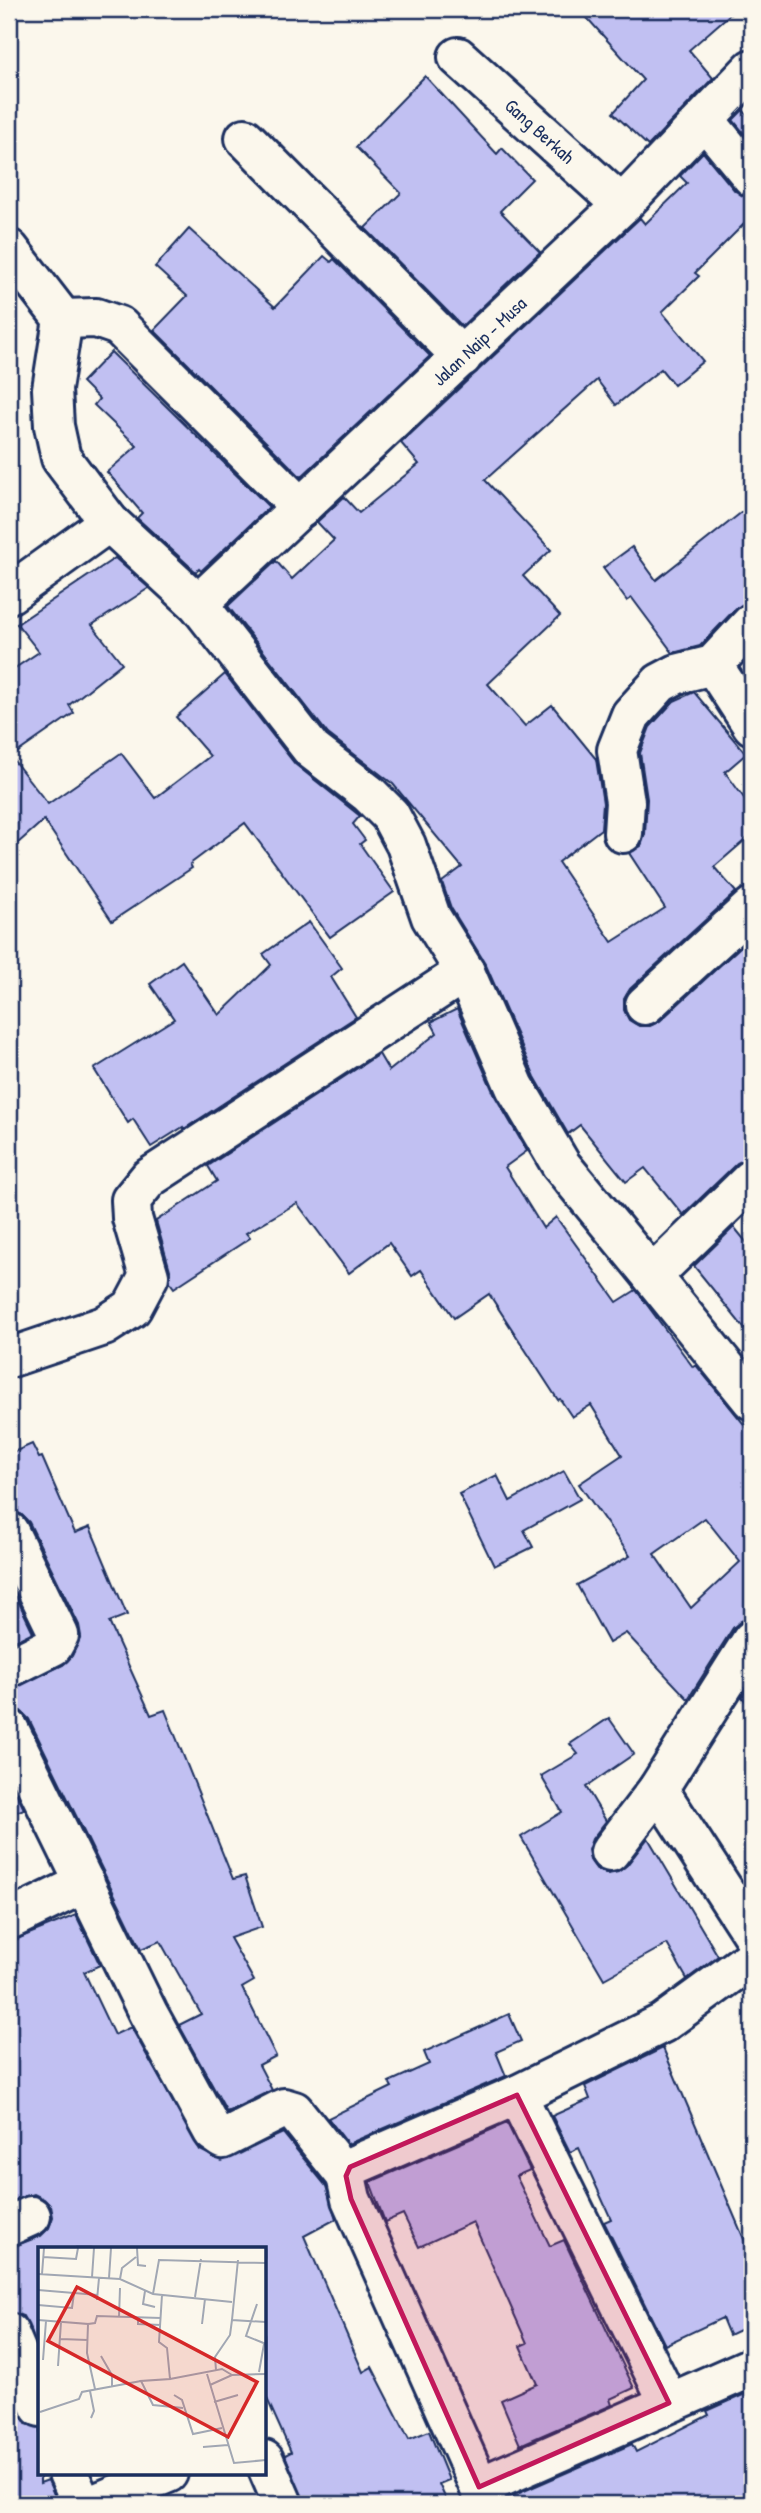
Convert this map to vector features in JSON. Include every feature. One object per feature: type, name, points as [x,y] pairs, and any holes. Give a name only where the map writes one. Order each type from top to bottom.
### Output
[{"type":"street","name":"Gang Berkah","points":[[458,57],[622,205]]},
{"type":"street","name":"Jalan Naip - Musa","points":[[198,604],[622,205],[752,69]]},
{"type":"street","points":[[705,120],[752,177]]},
{"type":"street","points":[[245,138],[462,357]]},
{"type":"street","points":[[9,249],[63,319],[52,389],[54,426],[61,458],[109,522],[198,604],[312,750],[369,794],[390,815],[406,845],[431,917],[465,972],[515,1087],[561,1165],[752,1400]]},
{"type":"street","points":[[63,319],[96,318],[119,326],[301,508]]},
{"type":"street","points":[[9,594],[109,522]]},
{"type":"street","points":[[623,833],[625,802],[617,750],[631,715],[660,683],[677,674],[713,665],[752,623]]},
{"type":"street","points":[[713,665],[752,725]]},
{"type":"street","points":[[645,1005],[752,906]]},
{"type":"street","points":[[9,1358],[104,1326],[132,1308],[149,1276],[132,1219],[131,1200],[149,1178],[465,972]]},
{"type":"street","points":[[652,1276],[752,1179]]},
{"type":"street","points":[[9,1532],[60,1635],[53,1646],[9,1668]]},
{"type":"street","points":[[610,1852],[659,1789],[752,1640]]},
{"type":"street","points":[[9,1729],[148,2013],[213,2132],[223,2139],[284,2108],[294,2112],[346,2176],[351,2199],[483,2496],[669,2403],[752,2367]]},
{"type":"street","points":[[659,1789],[752,1934]]},
{"type":"street","points":[[9,1920],[85,1883]]},
{"type":"street","points":[[346,2176],[350,2167],[517,2095],[663,2023],[752,1958]]},
{"type":"street","points":[[517,2095],[669,2403]]},
{"type":"street","points":[[9,2333],[38,2402]]},
{"type":"street","points":[[266,2465],[283,2504]]},
{"type":"street","points":[[68,2474],[82,2504]]},
{"type":"street","points":[[94,2504],[166,2474]]},
{"type":"highlighted area","points":[[517,2095],[669,2403],[479,2487],[351,2199],[346,2176],[350,2167]]},
{"type":"building","points":[[579,9],[736,9],[689,50],[713,78],[648,146],[613,113],[643,80]]},
{"type":"building","points":[[425,76],[497,154],[502,148],[532,179],[500,211],[540,252],[462,326],[365,228],[401,193],[356,147]]},
{"type":"building","points":[[743,110],[752,121],[752,143],[733,120]]},
{"type":"building","points":[[703,152],[735,191],[752,198],[752,216],[695,273],[699,276],[662,312],[703,361],[674,385],[661,369],[616,405],[597,380],[485,480],[551,550],[523,576],[560,616],[488,684],[525,726],[552,705],[596,759],[603,803],[601,829],[558,862],[612,942],[665,908],[629,853],[641,846],[645,834],[647,799],[640,753],[650,727],[674,701],[694,692],[746,754],[725,772],[752,809],[752,834],[714,867],[736,892],[630,989],[624,999],[624,1010],[629,1020],[639,1026],[650,1026],[660,1021],[752,936],[752,1156],[737,1163],[683,1215],[645,1168],[626,1182],[580,1125],[568,1134],[535,1077],[485,963],[451,908],[442,882],[462,867],[393,784],[328,734],[228,606],[276,561],[292,579],[334,540],[317,522],[344,497],[359,513],[419,464],[401,443],[640,218],[645,224],[687,183],[680,176]]},
{"type":"building","points":[[189,229],[275,307],[324,256],[331,262],[334,259],[430,356],[301,477],[154,330],[187,296],[155,267]]},
{"type":"building","points":[[111,352],[269,507],[201,571],[199,569],[196,572],[137,518],[142,513],[107,472],[137,446],[94,405],[99,399],[82,382]]},
{"type":"building","points":[[752,504],[752,602],[736,608],[700,646],[673,653],[632,598],[627,601],[603,568],[632,547],[656,580]]},
{"type":"building","points":[[115,558],[149,588],[92,625],[122,663],[69,705],[74,713],[11,757],[48,804],[121,753],[155,798],[210,756],[176,717],[225,674],[295,764],[360,816],[353,824],[365,840],[360,844],[394,892],[330,937],[245,823],[190,864],[192,868],[112,921],[44,820],[9,851],[9,672],[39,652],[17,624]]},
{"type":"building","points":[[309,922],[342,968],[331,977],[356,1017],[184,1129],[183,1127],[151,1147],[133,1119],[128,1123],[94,1069],[174,1019],[150,984],[182,961],[219,1015],[271,965],[263,954]]},
{"type":"building","points":[[457,1009],[495,1096],[527,1151],[505,1167],[543,1228],[556,1217],[617,1302],[636,1290],[693,1367],[696,1365],[752,1434],[752,1618],[741,1621],[733,1628],[688,1699],[626,1633],[609,1643],[577,1585],[630,1556],[579,1484],[622,1455],[591,1405],[572,1417],[489,1294],[454,1318],[421,1270],[412,1276],[389,1243],[349,1273],[297,1203],[246,1233],[250,1238],[174,1288],[169,1281],[170,1270],[156,1221],[217,1181],[208,1166],[379,1054],[389,1071],[437,1033],[431,1022]],"holes":[[[705,1518],[740,1562],[691,1608],[654,1554]]]},
{"type":"building","points":[[734,1227],[752,1249],[752,1338],[694,1266]]},
{"type":"building","points":[[32,1444],[39,1458],[42,1457],[75,1533],[90,1527],[127,1615],[109,1622],[151,1715],[165,1710],[233,1879],[245,1876],[262,1927],[230,1938],[254,1981],[242,1988],[276,2056],[259,2065],[272,2090],[227,2112],[179,2025],[201,2014],[160,1941],[141,1949],[29,1719],[21,1711],[9,1707],[9,1690],[63,1665],[72,1656],[81,1636],[79,1625],[29,1522],[21,1514],[9,1510],[9,1454]]},
{"type":"building","points":[[564,1471],[580,1499],[524,1530],[533,1547],[494,1566],[459,1494],[497,1475],[510,1501]]},
{"type":"building","points":[[9,1582],[33,1632],[9,1644]]},
{"type":"building","points":[[752,1681],[752,1709],[742,1697]]},
{"type":"building","points":[[609,1718],[634,1754],[586,1787],[606,1821],[592,1839],[588,1850],[590,1860],[597,1870],[608,1874],[618,1872],[627,1865],[648,1838],[718,1956],[687,1979],[667,1944],[604,1979],[521,1837],[562,1812],[541,1776],[578,1754],[570,1744]]},
{"type":"building","points":[[9,1778],[24,1809],[9,1815]]},
{"type":"building","points":[[76,1915],[100,1965],[84,1972],[114,2035],[131,2027],[200,2150],[222,2161],[283,2133],[326,2186],[336,2219],[304,2236],[363,2372],[372,2367],[409,2439],[429,2431],[449,2480],[439,2484],[448,2504],[304,2504],[285,2455],[291,2452],[266,2396],[266,2247],[38,2247],[38,2347],[23,2316],[9,2312],[9,2248],[41,2236],[49,2228],[53,2217],[51,2206],[34,2194],[9,2202],[9,1942]]},
{"type":"building","points":[[509,2014],[521,2041],[496,2052],[506,2076],[348,2144],[328,2118],[392,2087],[389,2082],[429,2064],[424,2052]]},
{"type":"building","points":[[663,2048],[752,2258],[752,2324],[729,2335],[722,2318],[665,2345],[604,2222],[611,2219],[579,2148],[570,2152],[552,2116],[590,2099],[585,2086]]},
{"type":"building","points":[[507,2123],[530,2170],[516,2176],[550,2246],[564,2240],[634,2388],[610,2399],[612,2405],[520,2445],[501,2400],[537,2384],[520,2346],[527,2343],[473,2222],[419,2247],[403,2214],[385,2222],[370,2182]]},
{"type":"building","points":[[9,2389],[26,2424],[38,2427],[40,2483],[48,2480],[58,2504],[9,2504]]},
{"type":"building","points":[[752,2391],[752,2504],[509,2504],[508,2498],[632,2444],[636,2452],[709,2415],[707,2411]]}]
